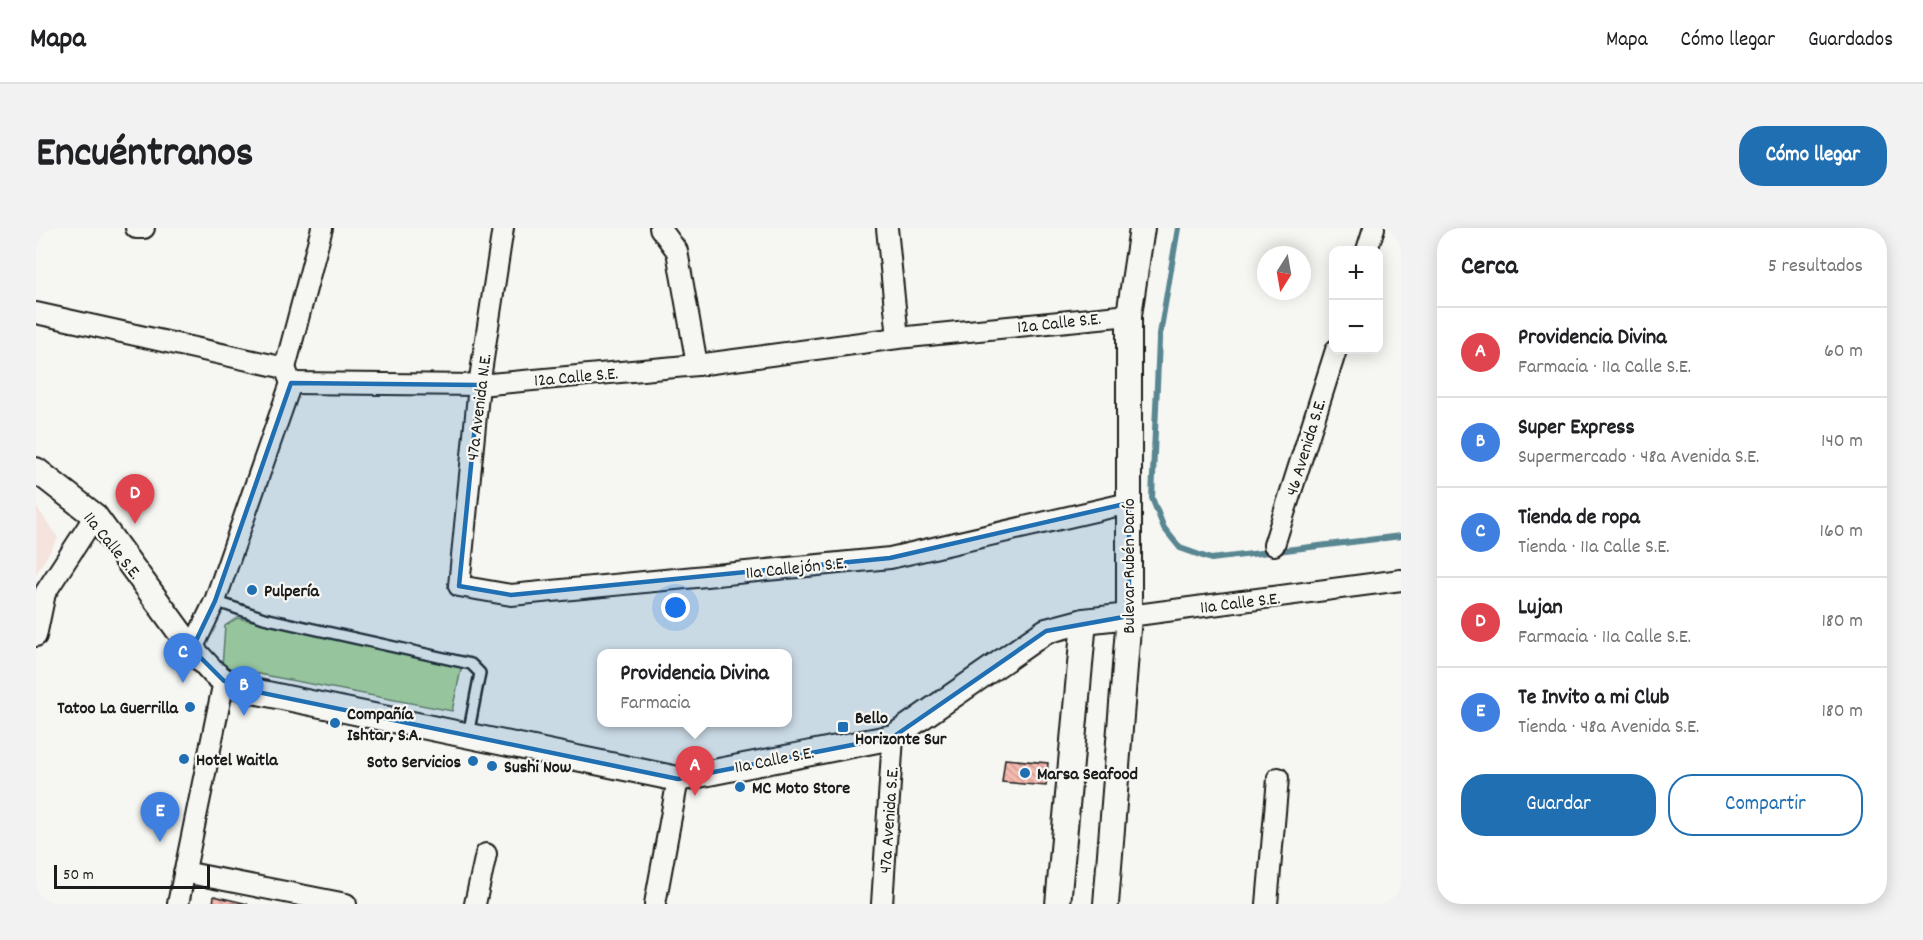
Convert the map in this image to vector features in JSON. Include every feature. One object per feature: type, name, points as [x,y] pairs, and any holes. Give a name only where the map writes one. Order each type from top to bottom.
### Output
[{"type":"street","points":[[136,228],[144,228]]},
{"type":"street","points":[[192,649],[215,602],[288,375],[322,228]]},
{"type":"street","name":"47a Avenida N.E.","points":[[459,586],[479,385],[503,228]]},
{"type":"street","points":[[660,228],[676,251],[697,365]]},
{"type":"street","points":[[887,228],[898,338]]},
{"type":"street","name":"Bulevar Rubén Darío","points":[[1106,904],[1129,616],[1130,315],[1143,228]]},
{"type":"street","points":[[1368,246],[1374,228]]},
{"type":"street","name":"12a Calle S.E.","points":[[36,313],[288,375],[479,385],[697,365],[898,338],[1130,315]]},
{"type":"street","name":"46 Avenida S.E.","points":[[1274,545],[1335,354]]},
{"type":"street","name":"11a Calle S.E.","points":[[36,470],[95,516],[192,649],[224,681],[248,690],[678,778],[893,737],[1046,631],[1084,621],[1401,580]]},
{"type":"street","name":"11a Callejón S.E.","points":[[459,586],[511,595],[890,558],[1129,503]]},
{"type":"street","points":[[36,636],[45,593],[95,516]]},
{"type":"street","points":[[1058,904],[1084,621]]},
{"type":"street","points":[[178,904],[224,681]]},
{"type":"street","name":"47a Avenida S.E.","points":[[882,904],[893,737]]},
{"type":"street","points":[[655,904],[678,778]]},
{"type":"street","points":[[1267,904],[1278,778]]},
{"type":"street","points":[[475,904],[486,854]]},
{"type":"street","points":[[184,872],[346,904]]},
{"type":"lane","points":[[215,602],[264,618],[471,664],[480,673],[468,735]]},
{"type":"highlighted area","points":[[291,383],[479,385],[459,586],[511,595],[890,558],[1129,503],[1129,616],[1046,631],[893,737],[678,779],[248,690],[224,681],[192,649],[215,601]]},
{"type":"shaded area","points":[[36,506],[58,538],[36,574]]},
{"type":"green space","points":[[237,618],[447,656],[462,665],[452,711],[222,667],[225,626]]},
{"type":"building","name":"Marsa Seafood","points":[[1005,759],[1048,763],[1046,786],[1002,782]]},
{"type":"building","points":[[214,896],[248,904],[213,904]]},
{"type":"waterway","points":[[1178,228],[1159,340],[1152,498],[1164,528],[1180,548],[1211,559],[1401,536]]},
{"type":"place","name":"Lujan","points":[[135,524]]},
{"type":"place","name":"Pulpería","points":[[252,590]]},
{"type":"place","name":"Tienda de ropa","points":[[183,683]]},
{"type":"place","name":"Tatoo La Guerrilla","points":[[190,707]]},
{"type":"place","name":"Super Express","points":[[244,716]]},
{"type":"place","name":"Compañía Ishtar, S.A.","points":[[335,723]]},
{"type":"place","name":"Bello Horizonte Sur","points":[[843,727]]},
{"type":"place","name":"Hotel Waitla","points":[[184,759]]},
{"type":"place","name":"Soto Servicios","points":[[473,761]]},
{"type":"place","name":"Sushi Now","points":[[492,766]]},
{"type":"place","name":"Marsa Seafood","points":[[1025,773]]},
{"type":"place","name":"MC Moto Store","points":[[740,787]]},
{"type":"place","name":"Providencia Divina","points":[[695,796]]},
{"type":"place","name":"Te Invito a mi Club","points":[[160,842]]}]
